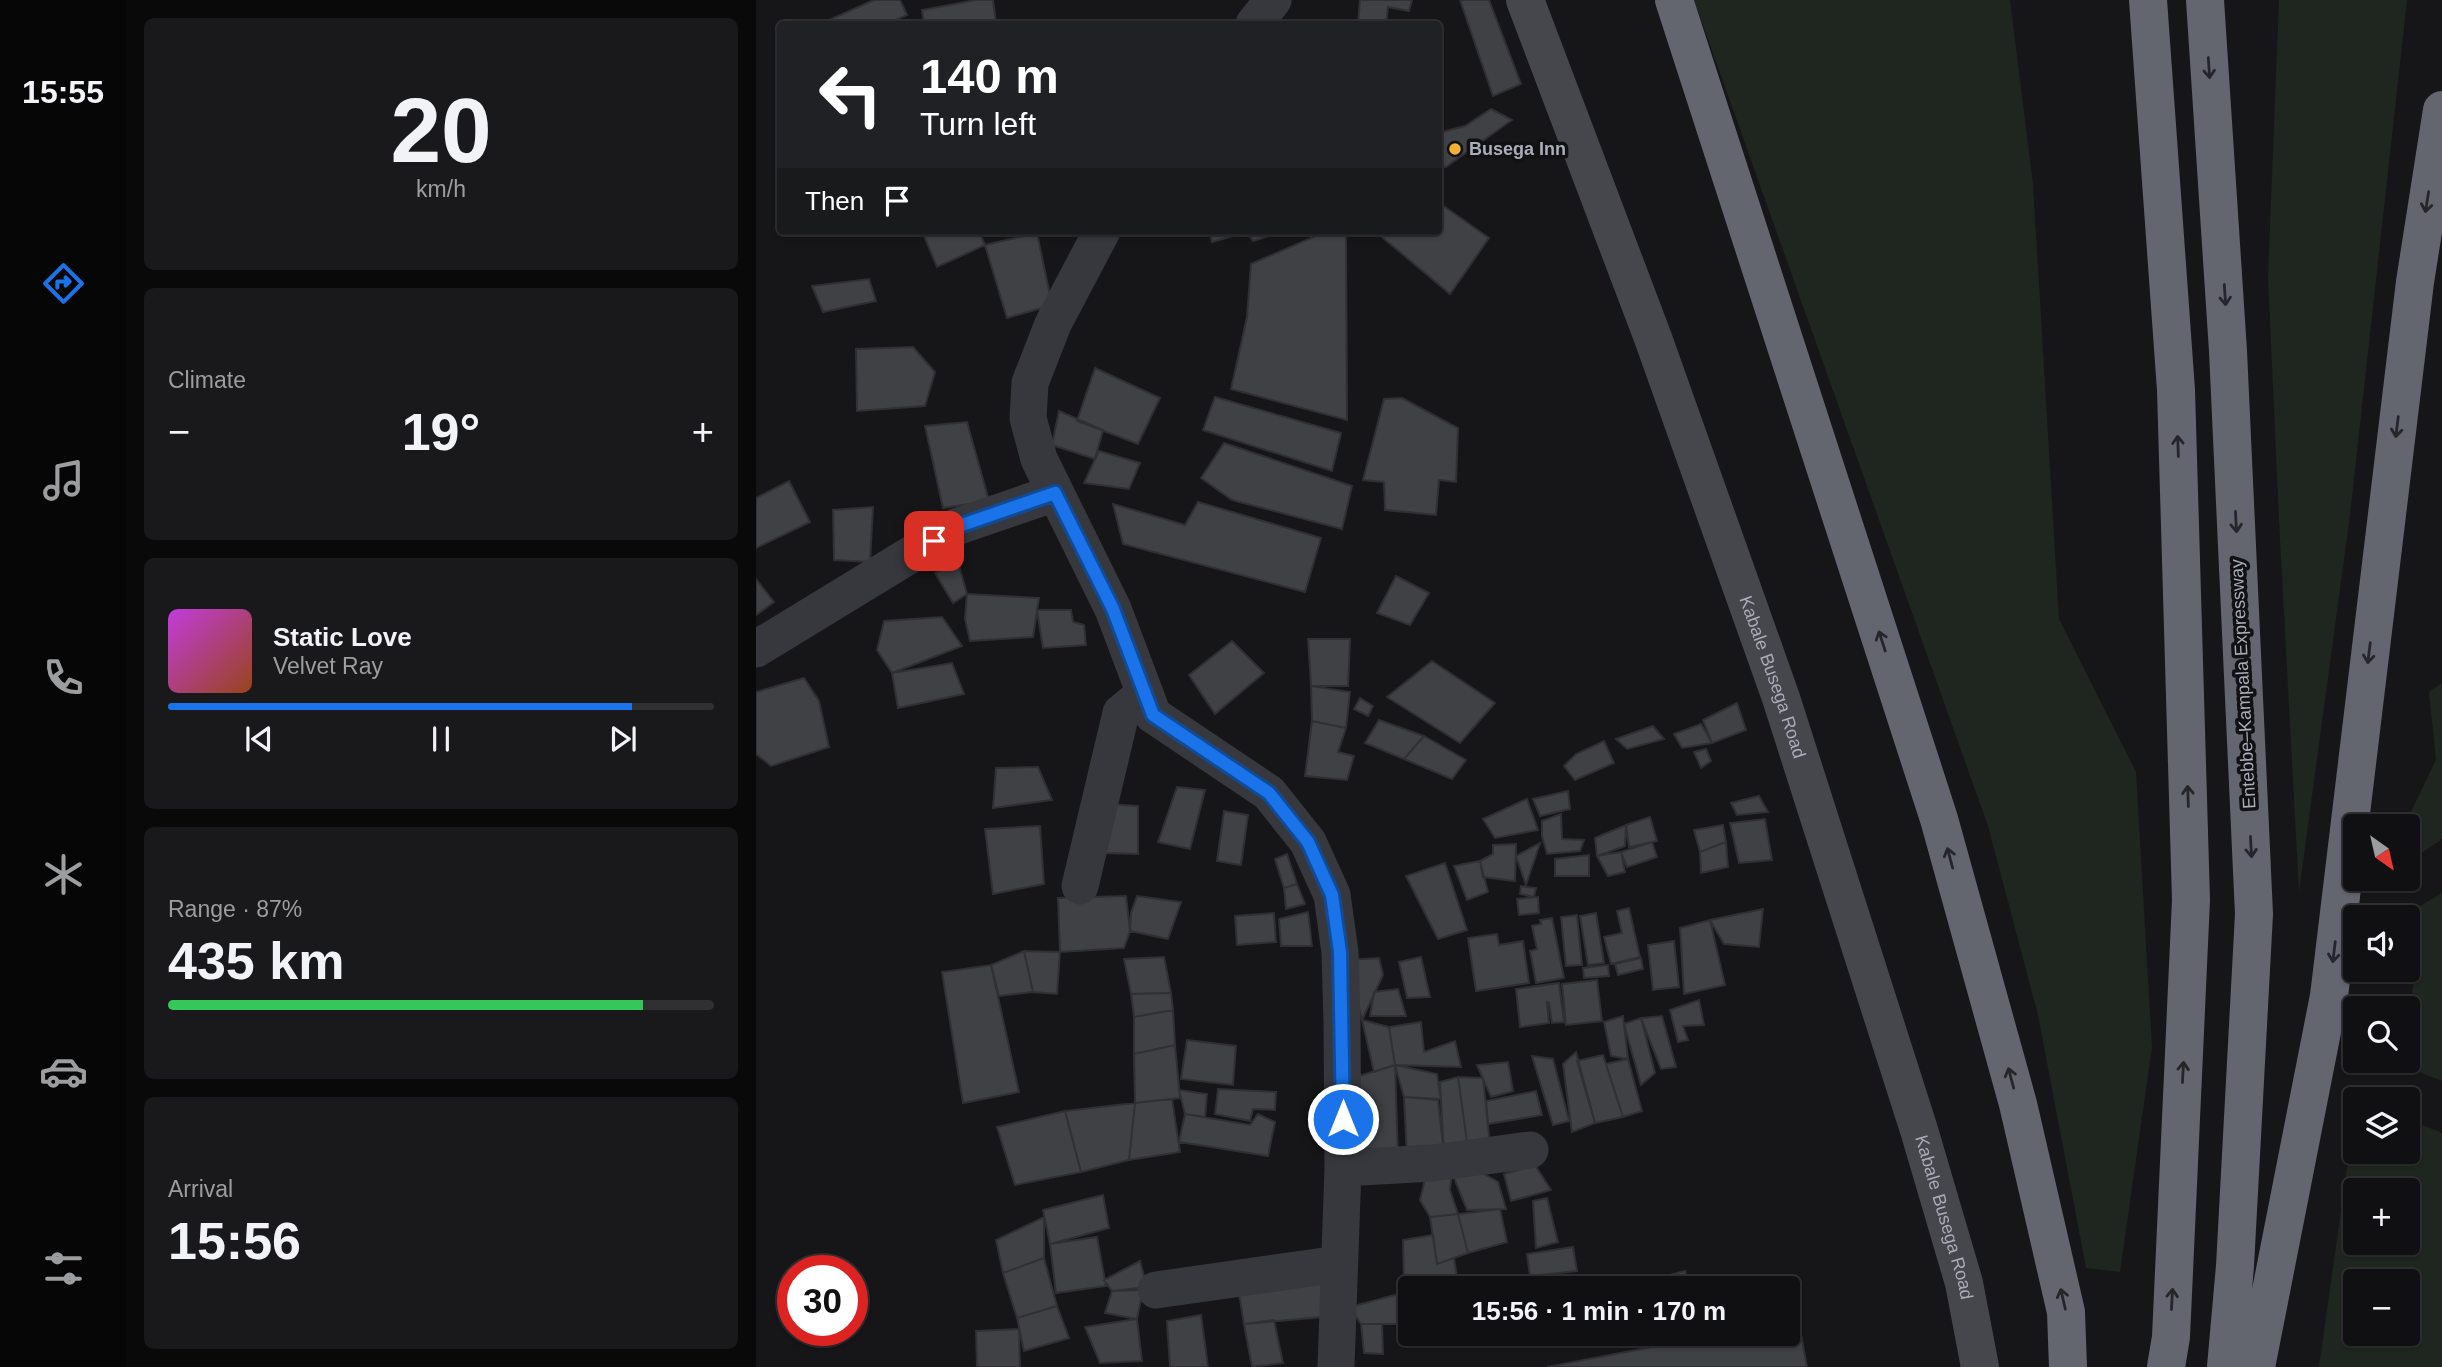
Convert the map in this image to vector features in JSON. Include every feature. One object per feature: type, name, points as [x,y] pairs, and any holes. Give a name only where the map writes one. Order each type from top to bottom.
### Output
[{"type":"highway","points":[[1674,0],[1940,819],[2018,1104],[2066,1312],[2068,1367]]},
{"type":"highway","points":[[2148,0],[2176,390],[2191,900],[2171,1337],[2166,1367]]},
{"type":"highway","name":"Entebbe–Kampala Expressway","points":[[2205,0],[2228,351],[2254,914],[2235,1266],[2226,1367]]},
{"type":"highway","points":[[2256,1367],[2329,996],[2414,282],[2442,110]]},
{"type":"street","points":[[1256,21],[1273,0]]},
{"type":"street","name":"Kabale Busega Road","points":[[1525,0],[1658,351],[1781,698],[1852,914],[1930,1168],[1964,1283],[1980,1367]]},
{"type":"street","points":[[1100,235],[1053,324],[1030,383],[1028,418],[1039,459],[1113,609],[1153,715],[1269,793],[1308,842],[1332,895],[1340,952],[1343,1168],[1336,1367]]},
{"type":"street","points":[[756,649],[956,527],[1055,493]]},
{"type":"street","points":[[1080,886],[1121,713],[1145,693]]},
{"type":"street","points":[[1343,1168],[1433,1163],[1530,1150]]},
{"type":"street","points":[[1156,1290],[1339,1264]]},
{"type":"shaded area","points":[[1694,0],[2010,0],[2033,184],[2059,619],[2136,772],[2152,1047],[2120,1272],[2086,1268],[2038,1015],[1988,826]]},
{"type":"shaded area","points":[[2279,0],[2407,0],[2350,515],[2299,892],[2268,277]]},
{"type":"shaded area","points":[[2442,683],[2442,839],[2420,854],[2420,814],[2410,814],[2436,760],[2429,692]]},
{"type":"shaded area","points":[[2442,893],[2442,1081],[2420,1072],[2420,996],[2412,996],[2413,982],[2420,982],[2420,906]]},
{"type":"shaded area","points":[[2420,1124],[2442,1133],[2442,1367],[2319,1367],[2343,1196],[2343,1255],[2420,1255],[2420,1178],[2346,1178],[2348,1164],[2420,1164]]},
{"type":"building","points":[[874,0],[900,0],[907,15],[893,21],[827,21]]},
{"type":"building","points":[[976,0],[993,0],[996,21],[924,21],[922,10]]},
{"type":"building","points":[[1360,0],[1412,0],[1409,11],[1388,7],[1386,21],[1358,21]]},
{"type":"building","points":[[1460,0],[1489,0],[1521,84],[1493,96]]},
{"type":"building","name":"Busega Inn","points":[[1491,109],[1512,120],[1446,167],[1442,166],[1442,132],[1465,126]]},
{"type":"building","points":[[1442,205],[1489,238],[1450,294],[1382,237],[1442,235]]},
{"type":"building","points":[[924,235],[981,235],[985,245],[937,267]]},
{"type":"building","points":[[1037,235],[1052,305],[1007,318],[985,245]]},
{"type":"building","points":[[1210,235],[1236,235],[1212,242]]},
{"type":"building","points":[[1249,235],[1272,235],[1253,241]]},
{"type":"building","points":[[1318,235],[1346,235],[1347,420],[1231,389],[1247,317],[1251,264]]},
{"type":"building","points":[[869,279],[876,301],[823,312],[812,286]]},
{"type":"building","points":[[913,347],[935,372],[925,406],[857,411],[856,349]]},
{"type":"building","points":[[1095,368],[1160,398],[1138,444],[1077,421]]},
{"type":"building","points":[[1215,397],[1341,433],[1332,471],[1203,430]]},
{"type":"building","points":[[1402,398],[1458,428],[1456,482],[1439,480],[1436,515],[1385,510],[1384,482],[1363,480],[1384,399]]},
{"type":"building","points":[[1059,411],[1103,430],[1095,459],[1052,445]]},
{"type":"building","points":[[967,422],[989,501],[943,508],[925,426]]},
{"type":"building","points":[[1224,443],[1352,486],[1342,529],[1232,500],[1201,478]]},
{"type":"building","points":[[1099,451],[1140,463],[1129,489],[1084,483]]},
{"type":"building","points":[[789,481],[810,522],[756,548],[756,498]]},
{"type":"building","points":[[1198,502],[1321,538],[1305,592],[1123,544],[1113,504],[1185,525]]},
{"type":"building","points":[[873,507],[870,562],[834,560],[833,510]]},
{"type":"building","points":[[958,562],[967,594],[953,603],[935,573]]},
{"type":"building","points":[[1396,576],[1429,593],[1410,625],[1377,613]]},
{"type":"building","points":[[756,579],[774,602],[756,615]]},
{"type":"building","points":[[967,594],[1039,598],[1033,637],[970,641],[965,619]]},
{"type":"building","points":[[1037,610],[1071,610],[1073,622],[1084,625],[1086,645],[1043,648]]},
{"type":"building","points":[[942,617],[962,646],[892,673],[877,650],[884,621]]},
{"type":"building","points":[[1308,639],[1350,639],[1348,686],[1311,686]]},
{"type":"building","points":[[1232,641],[1264,673],[1215,714],[1189,675]]},
{"type":"building","points":[[1432,661],[1495,703],[1460,743],[1387,697]]},
{"type":"building","points":[[952,663],[964,694],[898,708],[892,673]]},
{"type":"building","points":[[804,678],[819,701],[829,747],[771,766],[756,754],[756,692]]},
{"type":"building","points":[[1311,686],[1350,692],[1346,728],[1312,721]]},
{"type":"building","points":[[1360,698],[1373,706],[1368,716],[1354,709]]},
{"type":"building","points":[[1737,703],[1746,730],[1712,743],[1703,720]]},
{"type":"building","points":[[1379,720],[1424,736],[1404,759],[1365,743]]},
{"type":"building","points":[[1312,721],[1346,728],[1338,752],[1354,756],[1347,780],[1305,776]]},
{"type":"building","points":[[1701,724],[1712,743],[1682,748],[1674,734]]},
{"type":"building","points":[[1653,726],[1664,739],[1627,749],[1616,739]]},
{"type":"building","points":[[1424,736],[1466,760],[1452,779],[1404,759]]},
{"type":"building","points":[[1604,741],[1614,763],[1575,780],[1564,766],[1576,754]]},
{"type":"building","points":[[1706,749],[1711,761],[1701,768],[1694,752]]},
{"type":"building","points":[[1038,767],[1052,800],[993,808],[996,768]]},
{"type":"building","points":[[1177,787],[1205,790],[1190,849],[1158,842]]},
{"type":"building","points":[[1568,791],[1570,809],[1540,816],[1533,799]]},
{"type":"building","points":[[1759,796],[1768,812],[1737,815],[1731,803]]},
{"type":"building","points":[[1527,799],[1538,830],[1495,838],[1483,819]]},
{"type":"building","points":[[1107,804],[1138,806],[1138,854],[1105,853]]},
{"type":"building","points":[[1224,811],[1248,815],[1241,865],[1217,861]]},
{"type":"building","points":[[1561,814],[1562,839],[1584,840],[1580,851],[1547,854],[1542,836],[1542,821]]},
{"type":"building","points":[[1650,817],[1657,841],[1629,847],[1626,825]]},
{"type":"building","points":[[1765,819],[1772,860],[1739,863],[1730,823]]},
{"type":"building","points":[[1626,825],[1625,846],[1597,856],[1595,838]]},
{"type":"building","points":[[1723,825],[1726,842],[1700,852],[1694,830]]},
{"type":"building","points":[[1040,826],[1044,884],[993,894],[985,829]]},
{"type":"building","points":[[1652,842],[1657,857],[1627,867],[1621,852]]},
{"type":"building","points":[[1726,842],[1728,867],[1701,873],[1700,852]]},
{"type":"building","points":[[1540,843],[1526,885],[1516,856]]},
{"type":"building","points":[[1516,844],[1515,881],[1483,877],[1480,861],[1493,854],[1493,845]]},
{"type":"building","points":[[1621,852],[1625,872],[1608,876],[1597,856]]},
{"type":"building","points":[[1287,854],[1297,884],[1284,888],[1275,859]]},
{"type":"building","points":[[1589,855],[1589,876],[1555,876],[1555,859]]},
{"type":"building","points":[[1480,861],[1488,892],[1467,900],[1454,866]]},
{"type":"building","points":[[1445,863],[1467,930],[1438,939],[1406,876]]},
{"type":"building","points":[[1297,884],[1305,904],[1286,909],[1284,888]]},
{"type":"building","points":[[1521,886],[1536,888],[1534,897],[1520,894]]},
{"type":"building","points":[[1126,896],[1130,931],[1124,948],[1060,952],[1058,898]]},
{"type":"building","points":[[1137,896],[1181,902],[1168,939],[1130,931],[1131,913]]},
{"type":"building","points":[[1538,897],[1539,913],[1519,915],[1517,899]]},
{"type":"building","points":[[1629,908],[1640,957],[1611,964],[1604,937],[1622,933],[1617,911]]},
{"type":"building","points":[[1763,909],[1759,947],[1724,944],[1710,920]]},
{"type":"building","points":[[1308,912],[1312,946],[1281,946],[1279,919]]},
{"type":"building","points":[[1274,913],[1276,942],[1237,945],[1235,916]]},
{"type":"building","points":[[1596,913],[1604,963],[1588,965],[1580,916]]},
{"type":"building","points":[[1577,915],[1582,965],[1566,966],[1561,917]]},
{"type":"building","points":[[1552,918],[1564,978],[1536,983],[1530,951],[1537,949],[1532,926],[1541,924],[1540,920]]},
{"type":"building","points":[[1710,920],[1725,985],[1684,994],[1680,928]]},
{"type":"building","points":[[1497,934],[1499,945],[1523,941],[1529,983],[1476,991],[1468,938]]},
{"type":"building","points":[[1674,941],[1679,987],[1653,990],[1648,945]]},
{"type":"building","points":[[1024,951],[1060,952],[1057,994],[1033,992]]},
{"type":"building","points":[[1024,951],[1033,992],[999,996],[991,965]]},
{"type":"building","points":[[1164,957],[1171,993],[1131,994],[1124,959]]},
{"type":"building","points":[[1421,957],[1430,997],[1407,998],[1399,962]]},
{"type":"building","points":[[1379,958],[1383,975],[1362,1020],[1347,960]]},
{"type":"building","points":[[1641,958],[1643,969],[1618,975],[1615,964]]},
{"type":"building","points":[[991,965],[1019,1092],[963,1103],[942,972]]},
{"type":"building","points":[[1608,965],[1609,976],[1584,978],[1583,968]]},
{"type":"building","points":[[1597,980],[1602,1021],[1566,1025],[1562,984]]},
{"type":"building","points":[[1559,983],[1564,1022],[1552,1023],[1547,1002],[1549,1023],[1520,1027],[1516,989]]},
{"type":"building","points":[[1398,989],[1406,1016],[1370,1016],[1374,992]]},
{"type":"building","points":[[1171,993],[1173,1010],[1134,1017],[1131,994]]},
{"type":"building","points":[[1699,1000],[1704,1025],[1683,1026],[1688,1040],[1678,1042],[1670,1010]]},
{"type":"building","points":[[1173,1010],[1175,1045],[1134,1054],[1134,1017]]},
{"type":"building","points":[[1623,1016],[1628,1059],[1611,1056],[1604,1022]]},
{"type":"building","points":[[1662,1016],[1676,1067],[1661,1069],[1641,1018]]},
{"type":"building","points":[[1641,1018],[1655,1073],[1641,1085],[1624,1024]]},
{"type":"building","points":[[1362,1020],[1389,1027],[1395,1065],[1374,1072]]},
{"type":"building","points":[[1421,1022],[1424,1052],[1455,1041],[1461,1067],[1395,1065],[1389,1027]]},
{"type":"building","points":[[1187,1040],[1236,1046],[1233,1085],[1181,1079]]},
{"type":"building","points":[[1175,1045],[1180,1098],[1135,1103],[1134,1054]]},
{"type":"building","points":[[1576,1052],[1595,1123],[1572,1132],[1563,1064]]},
{"type":"building","points":[[1603,1055],[1623,1117],[1595,1123],[1577,1061]]},
{"type":"building","points":[[1532,1056],[1553,1059],[1569,1121],[1553,1125]]},
{"type":"building","points":[[1628,1059],[1642,1111],[1623,1117],[1606,1064]]},
{"type":"building","points":[[1508,1062],[1513,1091],[1491,1097],[1477,1065]]},
{"type":"building","points":[[1395,1065],[1398,1158],[1354,1158],[1359,1076]]},
{"type":"building","points":[[1395,1065],[1437,1074],[1441,1099],[1404,1097]]},
{"type":"building","points":[[1458,1077],[1483,1078],[1490,1145],[1468,1149]]},
{"type":"building","points":[[1458,1077],[1468,1149],[1444,1154],[1440,1082]]},
{"type":"building","points":[[1218,1089],[1276,1092],[1275,1110],[1253,1109],[1250,1121],[1215,1114]]},
{"type":"building","points":[[1179,1090],[1207,1094],[1205,1117],[1185,1114]]},
{"type":"building","points":[[1536,1091],[1542,1115],[1488,1124],[1486,1101]]},
{"type":"building","points":[[1404,1097],[1438,1100],[1444,1154],[1407,1158]]},
{"type":"building","points":[[1172,1099],[1180,1152],[1129,1160],[1135,1103]]},
{"type":"building","points":[[1135,1103],[1129,1160],[1081,1172],[1065,1111]]},
{"type":"building","points":[[1065,1111],[1081,1172],[1015,1185],[997,1127]]},
{"type":"building","points":[[1185,1114],[1250,1125],[1258,1114],[1275,1122],[1268,1156],[1179,1142]]},
{"type":"building","points":[[1465,1163],[1498,1182],[1506,1209],[1467,1210],[1452,1173]]},
{"type":"building","points":[[1535,1165],[1551,1190],[1511,1201],[1504,1174]]},
{"type":"building","points":[[1452,1173],[1450,1190],[1458,1214],[1430,1217],[1420,1200],[1426,1175]]},
{"type":"building","points":[[1103,1195],[1109,1228],[1050,1244],[1043,1210]]},
{"type":"building","points":[[1547,1198],[1558,1242],[1536,1248],[1533,1201]]},
{"type":"building","points":[[1500,1209],[1507,1242],[1468,1253],[1458,1214]]},
{"type":"building","points":[[1458,1214],[1468,1253],[1437,1264],[1430,1217]]},
{"type":"building","points":[[1044,1217],[1044,1258],[1003,1273],[996,1240]]},
{"type":"building","points":[[1433,1235],[1437,1264],[1454,1258],[1457,1276],[1404,1276],[1403,1240]]},
{"type":"building","points":[[1097,1237],[1106,1286],[1056,1293],[1050,1244]]},
{"type":"building","points":[[1573,1247],[1577,1271],[1530,1276],[1527,1254]]},
{"type":"building","points":[[1044,1258],[1057,1306],[1017,1318],[1003,1273]]},
{"type":"building","points":[[1140,1261],[1147,1287],[1112,1291],[1104,1280]]},
{"type":"building","points":[[1685,1271],[1686,1276],[1666,1276]]},
{"type":"building","points":[[1323,1281],[1322,1317],[1244,1324],[1238,1288]]},
{"type":"building","points":[[1143,1290],[1137,1319],[1105,1313],[1112,1291]]},
{"type":"building","points":[[1398,1294],[1398,1324],[1361,1324],[1350,1307]]},
{"type":"building","points":[[1057,1306],[1069,1338],[1024,1351],[1017,1318]]},
{"type":"building","points":[[1201,1315],[1208,1367],[1170,1367],[1167,1321]]},
{"type":"building","points":[[1137,1319],[1142,1361],[1100,1363],[1085,1327]]},
{"type":"building","points":[[1274,1320],[1283,1363],[1252,1367],[1244,1324]]},
{"type":"building","points":[[1361,1324],[1382,1324],[1383,1354],[1364,1353]]},
{"type":"building","points":[[1019,1329],[1020,1367],[977,1367],[976,1331]]},
{"type":"building","points":[[1800,1329],[1807,1367],[1547,1367],[1657,1346],[1800,1346]]},
{"type":"place","name":"Busega Inn","points":[[1455,149]]},
{"type":"route","points":[[934,541],[956,527],[1055,493],[1113,609],[1153,715],[1269,793],[1308,842],[1332,895],[1340,952],[1343,1119]]}]
